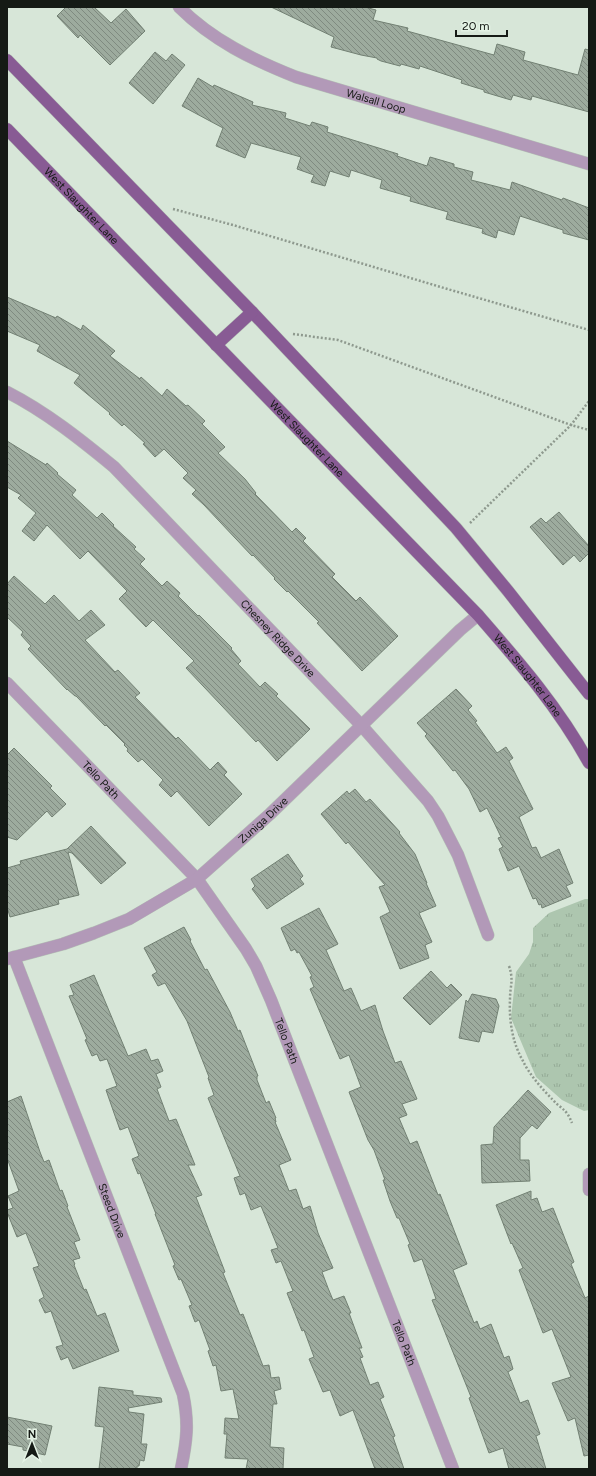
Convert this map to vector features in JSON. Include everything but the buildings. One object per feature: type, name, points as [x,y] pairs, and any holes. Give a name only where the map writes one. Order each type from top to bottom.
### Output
[{"type":"main road","points":[[7,60],[252,312],[456,528],[589,694]]},
{"type":"main road","name":"West Slaughter Lane","points":[[7,129],[478,615],[546,696],[574,736],[589,763]]},
{"type":"main road","points":[[216,345],[252,312]]},
{"type":"street","name":"Walsall Loop","points":[[179,7],[192,20],[233,48],[266,65],[296,77],[589,164]]},
{"type":"street","name":"Chesney Ridge Drive","points":[[7,392],[56,421],[81,439],[114,467],[361,725],[407,776],[428,801],[438,816],[458,855],[488,935]]},
{"type":"street","name":"Zuniga Drive","points":[[11,958],[63,944],[129,919],[197,879],[240,842],[460,630],[478,615]]},
{"type":"street","name":"Tello Path","points":[[7,683],[197,879],[246,949],[256,966],[271,1000],[453,1469]]},
{"type":"street","name":"Steed Drive","points":[[11,958],[183,1394],[187,1426],[186,1444],[181,1469]]},
{"type":"street","points":[[589,1174],[589,1190]]},
{"type":"path","points":[[167,208],[233,225],[589,330]]},
{"type":"path","points":[[291,334],[338,340],[571,425],[589,430]]},
{"type":"path","points":[[468,524],[571,425],[589,401]]},
{"type":"path","points":[[509,966],[512,978],[510,1025],[522,1061],[553,1100],[564,1108],[572,1123]]},
{"type":"green space","points":[[585,899],[589,899],[589,1110],[584,1111],[562,1100],[536,1077],[511,1018],[516,972],[529,954],[533,942],[533,928],[549,913]]}]
